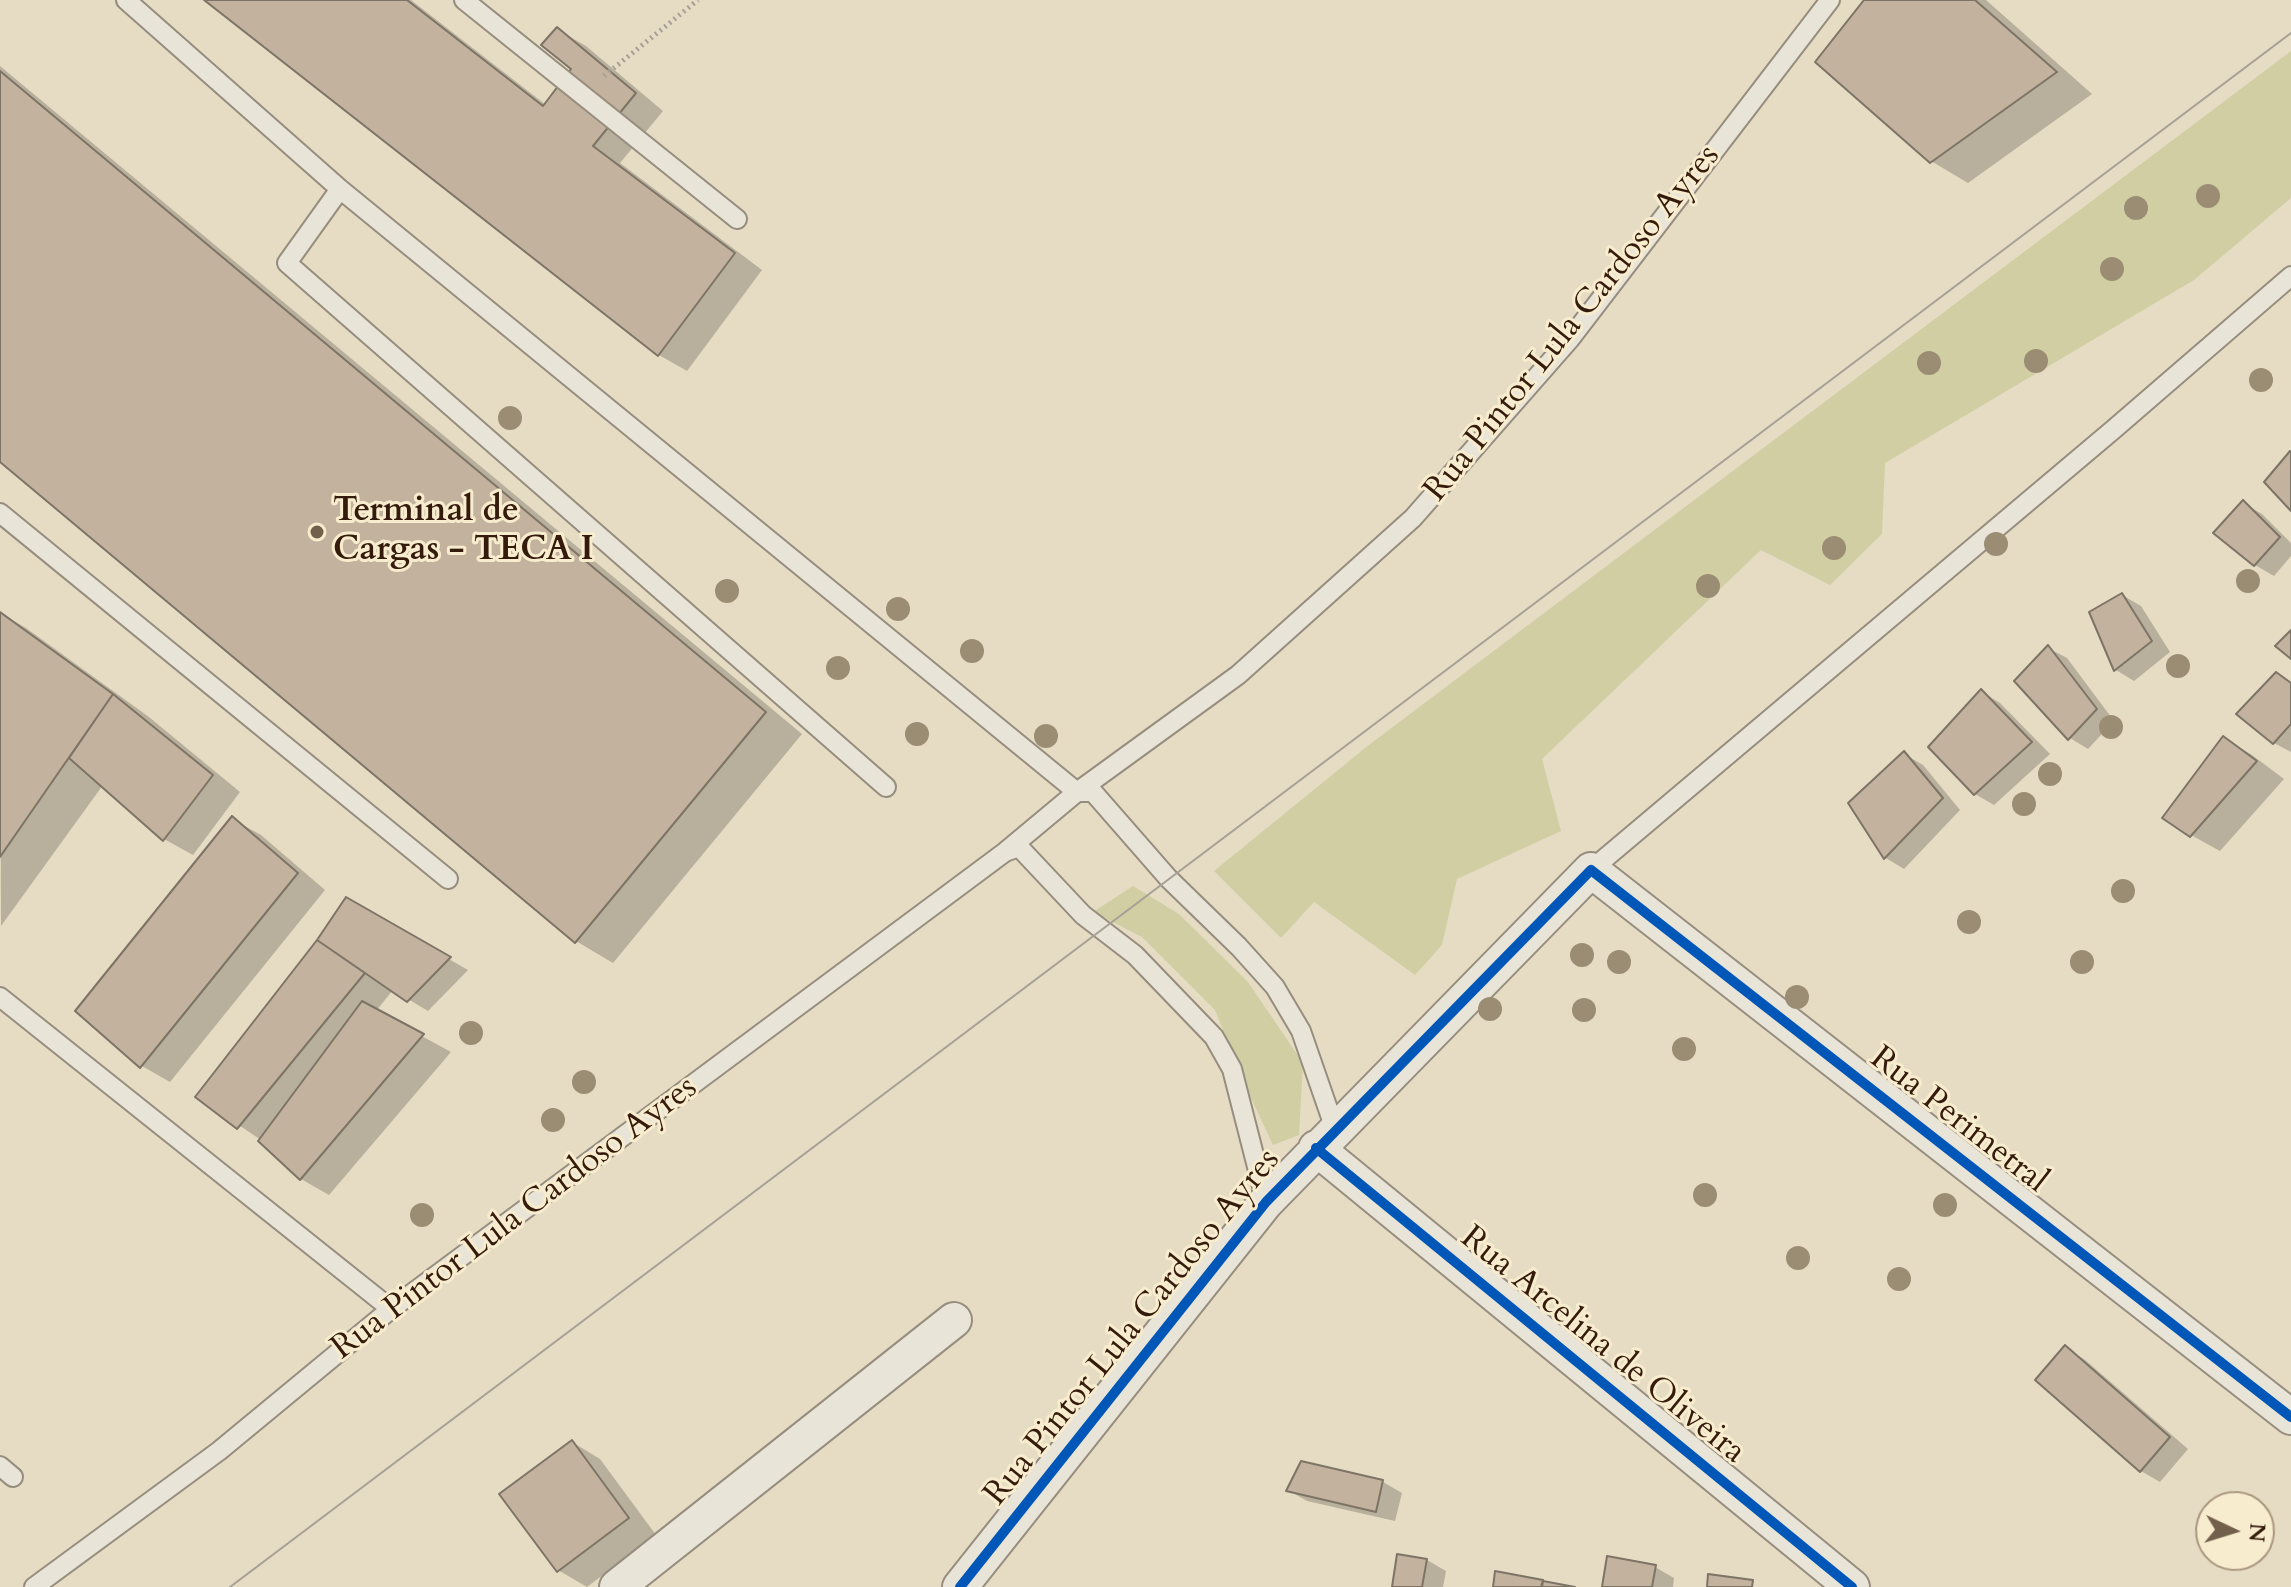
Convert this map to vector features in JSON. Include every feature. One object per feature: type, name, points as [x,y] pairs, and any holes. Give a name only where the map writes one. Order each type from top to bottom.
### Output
[{"type":"street","name":"Rua Pintor Lula Cardoso Ayres","points":[[971,1585],[1266,1202],[1591,870]]},
{"type":"street","name":"Rua Perimetral","points":[[1591,870],[2291,1417]]},
{"type":"street","name":"Rua Arcelina de Oliveira","points":[[1325,1139],[1852,1587]]},
{"type":"street","points":[[617,1587],[954,1320]]},
{"type":"lane","points":[[126,0],[340,189],[1077,792],[1093,792],[1169,879],[1230,937],[1275,987],[1301,1031],[1325,1139]]},
{"type":"lane","points":[[464,0],[737,219]]},
{"type":"lane","name":"Rua Pintor Lula Cardoso Ayres","points":[[34,1587],[219,1451],[391,1309],[1005,852],[1077,792],[1238,675],[1413,518],[1570,339],[1830,0]]},
{"type":"lane","points":[[340,189],[287,263],[886,787]]},
{"type":"lane","points":[[1591,870],[2291,276]]},
{"type":"lane","points":[[0,513],[448,879]]},
{"type":"lane","points":[[1005,852],[1019,847],[1083,915],[1135,955],[1214,1037],[1232,1069],[1266,1202]]},
{"type":"lane","points":[[0,997],[391,1309]]},
{"type":"path","points":[[587,99],[608,70],[698,0]]},
{"type":"shaded area","points":[[2291,51],[2291,198],[2194,280],[1885,463],[1882,534],[1830,585],[1761,550],[1542,759],[1561,831],[1457,879],[1442,945],[1415,975],[1314,902],[1281,938],[1214,871],[1370,744]]},
{"type":"shaded area","points":[[1133,886],[1179,914],[1248,982],[1303,1063],[1299,1135],[1273,1145],[1215,1010],[1142,937],[1093,912]]},
{"type":"building","points":[[204,0],[407,0],[543,106],[571,69],[541,45],[557,27],[636,93],[593,146],[735,253],[658,356]]},
{"type":"building","points":[[1864,0],[1975,0],[2057,72],[1930,163],[1815,62]]},
{"type":"building","name":"Terminal de Cargas - TECA I","points":[[0,71],[766,712],[575,943],[0,462]]},
{"type":"building","points":[[2291,452],[2291,511],[2264,482]]},
{"type":"building","points":[[2243,500],[2280,537],[2254,566],[2213,533]]},
{"type":"building","points":[[2122,593],[2152,641],[2114,671],[2089,612]]},
{"type":"building","points":[[0,612],[113,694],[0,857]]},
{"type":"building","points":[[2291,630],[2291,659],[2275,646]]},
{"type":"building","points":[[2048,645],[2097,709],[2068,740],[2014,681]]},
{"type":"building","points":[[2276,672],[2291,683],[2291,724],[2273,744],[2236,714]]},
{"type":"building","points":[[1981,689],[2032,742],[1974,795],[1928,747]]},
{"type":"building","points":[[113,694],[213,775],[163,841],[69,758]]},
{"type":"building","points":[[2223,736],[2257,761],[2190,837],[2162,818]]},
{"type":"building","points":[[1904,751],[1943,798],[1884,859],[1848,803]]},
{"type":"building","points":[[232,816],[298,873],[140,1068],[75,1011]]},
{"type":"building","points":[[346,897],[451,957],[407,1002],[317,940]]},
{"type":"building","points":[[317,940],[365,973],[237,1129],[195,1097]]},
{"type":"building","points":[[362,1001],[424,1034],[300,1180],[258,1141]]},
{"type":"building","points":[[2065,1345],[2170,1437],[2140,1472],[2035,1380]]},
{"type":"building","points":[[572,1440],[629,1518],[557,1572],[499,1494]]},
{"type":"building","points":[[1301,1461],[1383,1480],[1376,1512],[1286,1491]]},
{"type":"building","points":[[1397,1554],[1427,1559],[1422,1587],[1392,1587]]},
{"type":"building","points":[[1607,1556],[1656,1565],[1652,1587],[1602,1587]]},
{"type":"building","points":[[1495,1571],[1543,1580],[1541,1587],[1493,1587]]},
{"type":"building","points":[[1708,1574],[1753,1580],[1752,1587],[1707,1587]]},
{"type":"building","points":[[1543,1581],[1575,1587],[1542,1587]]},
{"type":"tram line","points":[[230,1587],[2291,33]]},
{"type":"cycle path","points":[[960,1587],[1266,1202],[1591,870],[2291,1417]]},
{"type":"cycle path","points":[[1316,1148],[1852,1587]]},
{"type":"place","name":"Terminal de Cargas - TECA I","points":[[317,532]]}]
